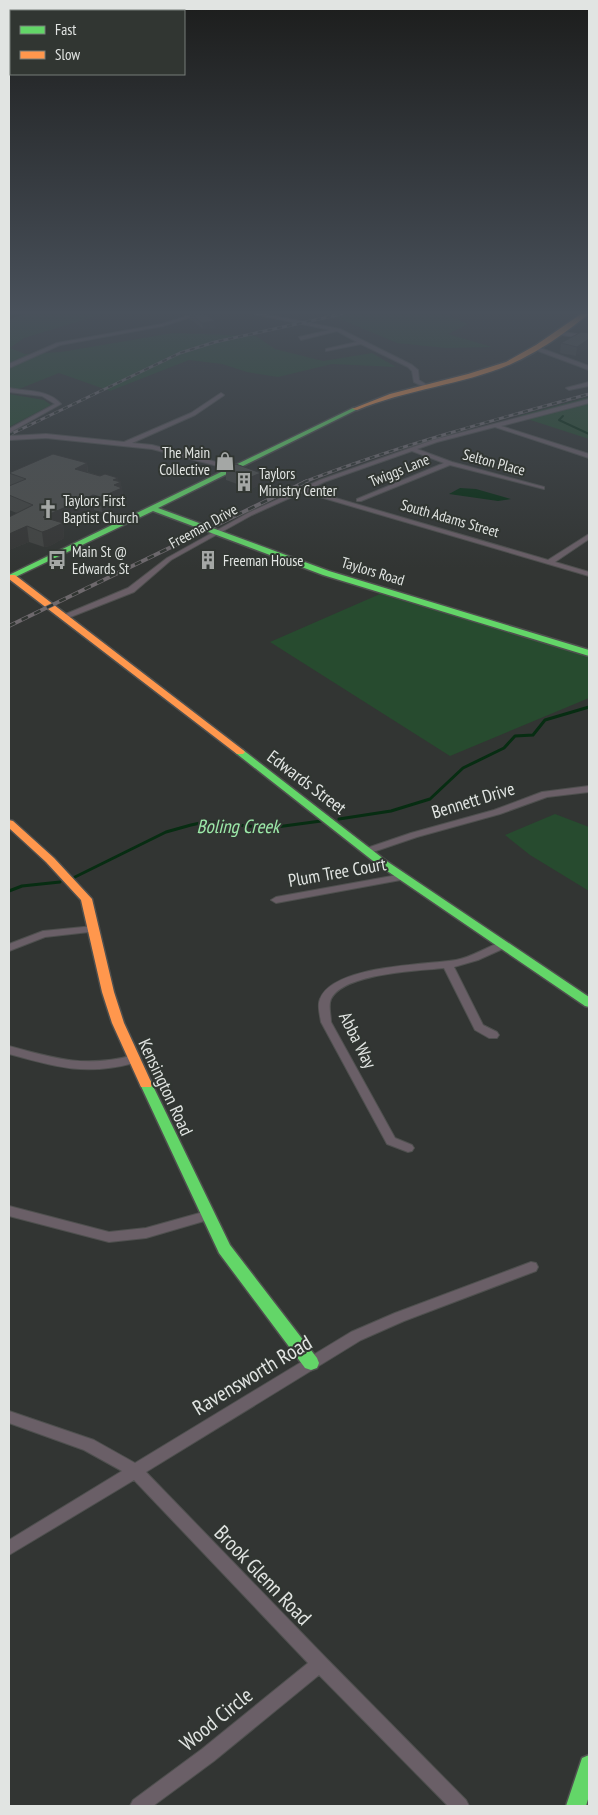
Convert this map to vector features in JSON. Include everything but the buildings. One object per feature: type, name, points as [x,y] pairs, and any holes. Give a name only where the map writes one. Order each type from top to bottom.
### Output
[{"type":"street","points":[[9,431],[58,404],[53,399]]},
{"type":"street","points":[[124,444],[193,414],[216,399]]},
{"type":"street","points":[[10,578],[362,406],[384,399]]},
{"type":"street","name":"Freeman Drive","points":[[65,616],[131,590],[170,559],[218,534],[250,514],[343,472],[411,449],[589,401]]},
{"type":"street","points":[[496,425],[589,456]]},
{"type":"street","points":[[9,438],[46,436],[162,449],[233,468]]},
{"type":"street","name":"Selton Place","points":[[411,449],[450,463],[542,488]]},
{"type":"street","name":"Twiggs Lane","points":[[359,500],[450,463]]},
{"type":"street","name":"South Adams Street","points":[[303,490],[589,574]]},
{"type":"street","name":"Taylors Road","points":[[152,508],[326,573],[589,653]]},
{"type":"street","points":[[550,562],[589,536]]},
{"type":"street","name":"Edwards Street","points":[[10,578],[65,616],[367,851],[589,1003]]},
{"type":"street","name":"Bennett Drive","points":[[367,851],[414,835],[497,812],[538,796],[589,788]]},
{"type":"street","name":"Kensington Road","points":[[10,826],[82,894],[89,906],[108,992],[134,1059],[206,1216],[238,1270],[311,1363]]},
{"type":"street","name":"Plum Tree Court","points":[[276,900],[403,877]]},
{"type":"street","points":[[9,948],[43,934],[94,929]]},
{"type":"street","name":"Abba Way","points":[[408,1148],[391,1141],[326,1022],[323,1008],[327,996],[350,979],[476,958],[503,945]]},
{"type":"street","points":[[448,964],[479,1027],[494,1035]]},
{"type":"street","points":[[9,1050],[80,1067],[99,1068],[134,1059]]},
{"type":"street","points":[[9,1211],[109,1237],[125,1237],[156,1231],[206,1216]]},
{"type":"street","name":"Ravensworth Road","points":[[9,1548],[311,1363],[382,1324],[531,1267]]},
{"type":"street","name":"Brook Glenn Road","points":[[9,1417],[100,1450],[135,1471],[320,1664],[460,1806]]},
{"type":"street","name":"Wood Circle","points":[[139,1806],[208,1755],[320,1664]]},
{"type":"street","points":[[576,1806],[589,1765]]},
{"type":"shaded area","points":[[9,399],[36,399],[44,400],[51,405],[9,427]]},
{"type":"shaded area","points":[[583,399],[589,399],[589,439],[518,416]]},
{"type":"shaded area","points":[[460,488],[476,489],[511,499],[498,501],[449,494]]},
{"type":"shaded area","points":[[380,594],[589,655],[589,698],[450,756],[270,642]]},
{"type":"shaded area","points":[[555,814],[589,827],[589,891],[530,855],[505,835]]},
{"type":"waterway","points":[[563,416],[559,420],[589,434]]},
{"type":"waterway","name":"Boling Creek","points":[[339,819],[391,811],[430,799],[463,768],[504,748],[515,736],[533,735],[545,720],[589,707]]},
{"type":"waterway","name":"Boling Creek","points":[[75,877],[166,832],[191,825],[205,822],[269,828],[321,821]]},
{"type":"waterway","name":"Boling Creek","points":[[9,891],[22,886],[60,882]]},
{"type":"railway","points":[[9,435],[85,399]]},
{"type":"railway","points":[[304,482],[410,445],[572,399]]},
{"type":"railway","points":[[9,626],[307,481]]},
{"type":"traffic: fast","points":[[9,578],[355,409]]},
{"type":"traffic: fast","points":[[152,508],[326,573],[589,653]]},
{"type":"traffic: fast","points":[[240,752],[381,862],[589,1003]]},
{"type":"traffic: fast","points":[[146,1084],[224,1249],[311,1363]]},
{"type":"traffic: fast","points":[[576,1806],[589,1765]]},
{"type":"traffic: slow","points":[[355,409],[380,399]]},
{"type":"traffic: slow","points":[[12,577],[240,752]]},
{"type":"traffic: slow","points":[[9,823],[50,860],[86,899],[108,992],[118,1023],[146,1084]]},
{"type":"place","name":"The Main Collective","points":[[225,461]]},
{"type":"place","name":"Taylors Ministry Center","points":[[244,482]]},
{"type":"place","name":"Taylors First Baptist Church","points":[[48,509]]},
{"type":"place","name":"Main St @ Edwards St","points":[[57,560]]},
{"type":"place","name":"Freeman House","points":[[208,560]]}]
